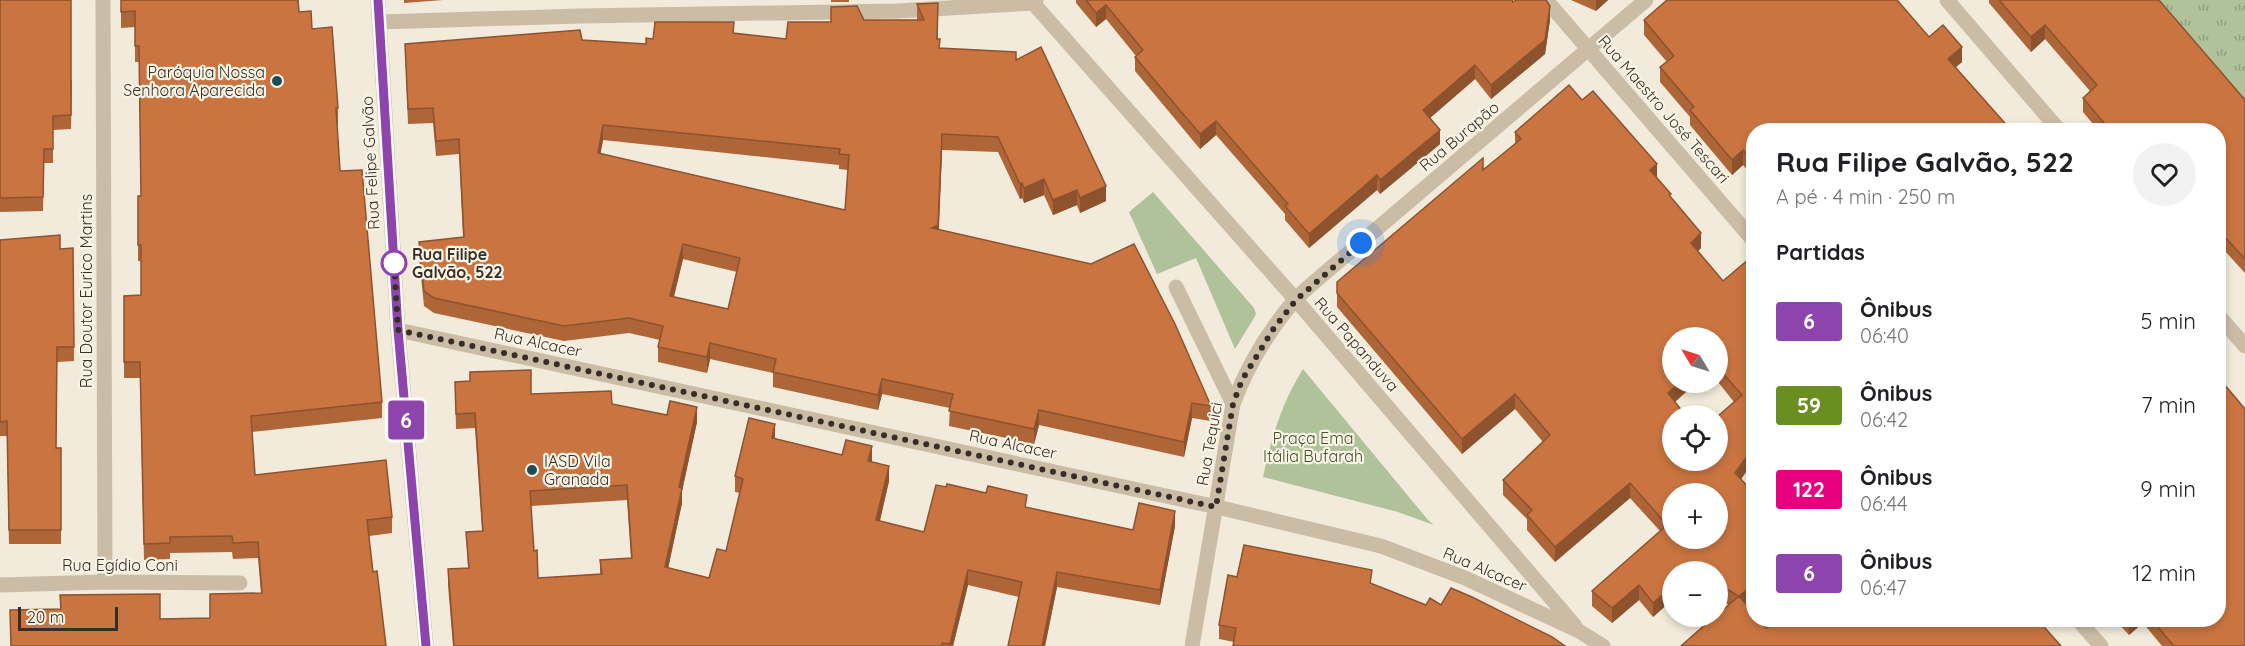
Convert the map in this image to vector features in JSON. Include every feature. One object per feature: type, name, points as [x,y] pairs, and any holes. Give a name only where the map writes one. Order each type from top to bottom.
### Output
[{"type":"street","name":"Rua Doutor Eurico Martins","points":[[103,0],[105,582]]},
{"type":"street","name":"Rua Felipe Galvão","points":[[378,0],[398,330],[426,646]]},
{"type":"street","name":"Rua Maestro José Tescari","points":[[1546,0],[1746,233]]},
{"type":"street","name":"Rua Burapão","points":[[1296,300],[1646,0]]},
{"type":"street","points":[[1947,0],[2053,123]]},
{"type":"street","points":[[380,22],[897,11],[1035,1]]},
{"type":"street","name":"Rua Papanduva","points":[[1035,1],[1296,300],[1578,630]]},
{"type":"street","points":[[1176,287],[1233,404]]},
{"type":"street","name":"Rua Tequici","points":[[1192,646],[1233,404],[1242,380],[1274,328],[1296,300]]},
{"type":"street","points":[[2226,324],[2245,346]]},
{"type":"street","name":"Rua Alcacer","points":[[398,330],[1216,507],[1381,546],[1465,578],[1578,630],[1603,646]]},
{"type":"street","name":"Rua Egídio Coni","points":[[0,585],[105,582],[240,583]]},
{"type":"street","points":[[2084,627],[2101,646]]},
{"type":"green space","points":[[2160,0],[2245,0],[2245,100]]},
{"type":"green space","points":[[1153,192],[1254,308],[1256,314],[1235,349],[1196,258],[1157,274],[1129,212]]},
{"type":"green space","name":"Praça Ema Itália Bufarah","points":[[1303,369],[1434,525],[1398,512],[1263,477],[1278,421]]},
{"type":"building","points":[[0,0],[71,0],[71,115],[53,116],[53,149],[44,149],[43,197],[0,198]]},
{"type":"building","points":[[121,0],[298,0],[299,12],[311,11],[312,29],[332,27],[340,171],[362,170],[382,402],[251,416],[255,475],[386,460],[392,517],[367,520],[373,572],[377,571],[386,646],[11,646],[10,610],[61,609],[60,595],[160,594],[160,619],[210,618],[210,594],[262,593],[258,542],[233,543],[232,536],[170,537],[170,543],[144,544],[140,362],[124,362],[124,296],[141,295],[141,245],[138,245],[138,196],[141,196],[139,46],[135,46],[135,11],[121,12]]},
{"type":"building","points":[[1086,0],[1512,0],[1513,2],[1516,0],[1546,0],[1550,6],[1545,40],[1491,85],[1475,65],[1423,110],[1440,130],[1380,180],[1377,175],[1309,234],[1285,206],[1288,204],[1216,121],[1200,134],[1135,57],[1143,50],[1106,5],[1096,13]]},
{"type":"building","points":[[1667,0],[1897,0],[1929,37],[1943,25],[1962,47],[1948,59],[2005,123],[1746,123],[1746,153],[1743,150],[1732,160],[1690,110],[1694,107],[1660,67],[1674,56],[1644,20]]},
{"type":"building","points":[[1999,0],[2159,0],[2245,100],[2245,259],[2226,238],[2226,123],[2104,123],[2083,98],[2097,85],[2045,25],[2031,37]]},
{"type":"building","points":[[938,3],[939,48],[1016,52],[1016,60],[1041,47],[1106,186],[1080,198],[1077,190],[1053,200],[1044,179],[1024,188],[1022,183],[1020,184],[998,137],[942,134],[938,225],[932,228],[1091,264],[1134,244],[1175,324],[1211,406],[1192,403],[1184,442],[1039,410],[1034,429],[949,411],[953,394],[882,379],[878,395],[773,372],[776,359],[710,343],[707,357],[658,347],[663,326],[629,318],[564,326],[434,298],[424,291],[419,242],[464,237],[459,139],[436,141],[433,108],[408,109],[405,44],[580,30],[582,40],[646,44],[646,38],[653,39],[655,22],[734,22],[733,33],[786,39],[788,22],[831,22],[831,7],[857,6],[864,20],[924,20],[917,4]],"holes":[[[603,125],[840,149],[839,154],[849,155],[845,210],[598,153]],[[683,244],[740,258],[728,309],[670,296]]]},
{"type":"building","points":[[1569,85],[1582,100],[1593,91],[1657,164],[1650,170],[1701,233],[1691,243],[1723,281],[1746,262],[1746,458],[1735,473],[1746,485],[1746,590],[1739,596],[1728,590],[1728,561],[1662,561],[1662,595],[1653,603],[1639,585],[1612,608],[1592,591],[1662,529],[1662,549],[1728,549],[1728,483],[1662,483],[1662,519],[1630,483],[1555,547],[1527,515],[1532,510],[1503,480],[1550,435],[1515,394],[1462,439],[1337,293],[1337,282],[1483,158],[1483,170],[1521,139],[1515,132]],"holes":[[[1662,327],[1728,327],[1728,379],[1742,395],[1728,407],[1728,471],[1662,471],[1662,405],[1677,405],[1668,393],[1662,393]]]},
{"type":"building","points":[[60,235],[60,249],[73,248],[74,347],[57,347],[56,448],[61,448],[61,530],[9,530],[7,421],[0,422],[0,240]]},
{"type":"building","points":[[531,370],[531,394],[611,391],[612,404],[667,415],[670,401],[697,407],[679,487],[682,488],[665,567],[709,578],[717,549],[726,551],[743,479],[735,476],[749,418],[775,424],[772,438],[842,455],[846,440],[872,446],[868,461],[889,466],[876,520],[924,532],[936,485],[946,487],[947,484],[986,493],[988,486],[1027,495],[1025,507],[1133,530],[1139,503],[1175,511],[1160,590],[1057,572],[1042,646],[1008,646],[1022,582],[968,570],[950,644],[942,643],[942,646],[454,646],[448,569],[469,568],[466,532],[483,531],[475,413],[456,414],[455,382],[470,381],[470,372]],"holes":[[[627,485],[632,558],[600,560],[602,574],[538,578],[530,491]]]},
{"type":"building","points":[[2226,386],[2245,409],[2245,646],[2174,646],[2158,627],[2226,627]]},
{"type":"building","points":[[1244,545],[1372,570],[1370,583],[1426,605],[1430,598],[1441,605],[1451,588],[1552,637],[1565,646],[1233,646],[1236,628],[1219,625],[1228,575],[1237,577]]},
{"type":"building","points":[[1739,596],[1746,604],[1746,627],[2044,627],[2061,646],[1681,646],[1703,627],[1728,627],[1728,605]]},
{"type":"bus line","name":"6","points":[[378,0],[398,330],[426,646]]},
{"type":"place","name":"Paróquia Nossa Senhora Aparecida","points":[[277,81]]},
{"type":"place","name":"Rua Filipe Galvão, 522","points":[[394,263]]},
{"type":"place","name":"IASD Vila Granada","points":[[532,470]]},
{"type":"route","points":[[394,263],[394,259],[398,330],[1216,507],[1233,404],[1242,380],[1274,328],[1296,300],[1361,243]]}]
